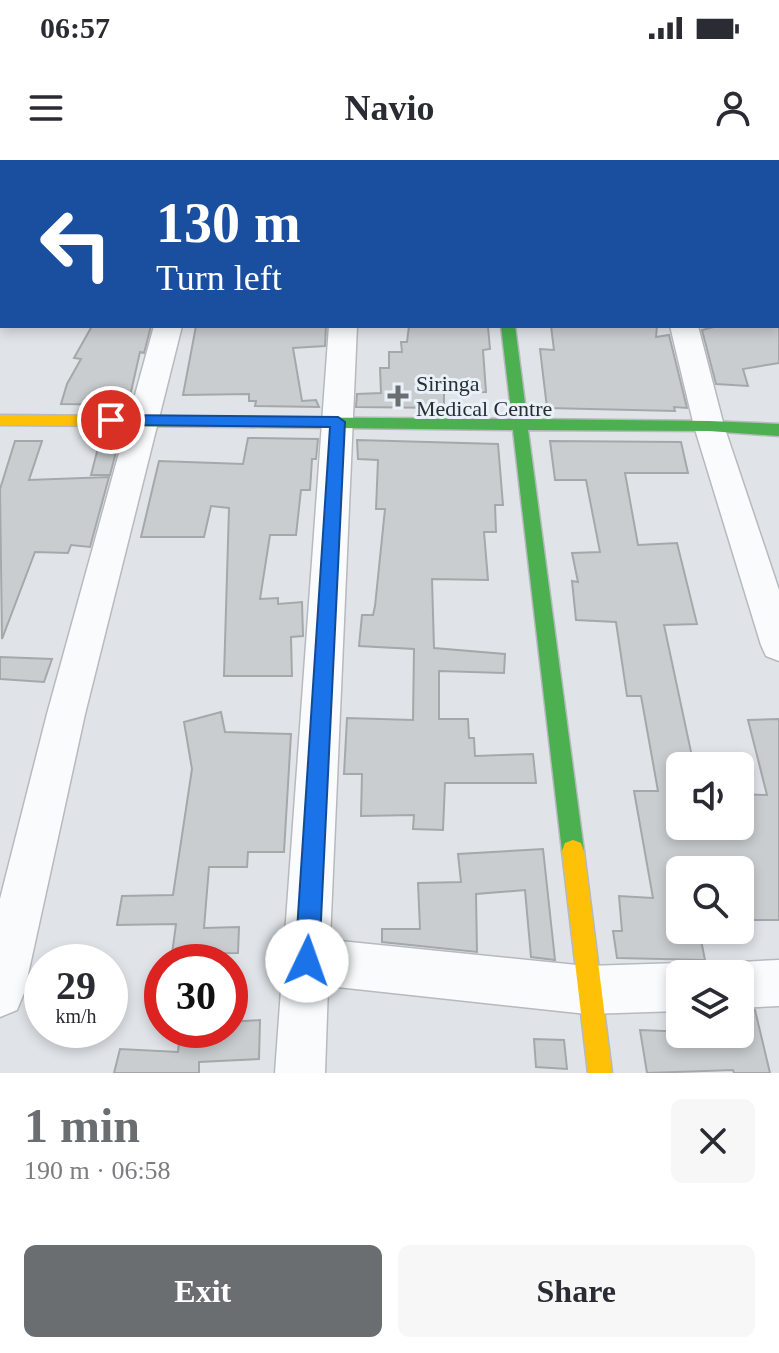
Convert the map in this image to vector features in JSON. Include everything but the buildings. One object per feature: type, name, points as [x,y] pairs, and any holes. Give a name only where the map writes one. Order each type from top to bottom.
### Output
[{"type":"street","points":[[0,993],[66,714],[167,328]]},
{"type":"street","points":[[300,1073],[343,328]]},
{"type":"street","points":[[508,328],[587,990],[600,1073]]},
{"type":"street","points":[[684,328],[709,426],[779,645]]},
{"type":"street","points":[[0,420],[709,426],[779,430]]},
{"type":"street","points":[[307,961],[587,990],[666,987]]},
{"type":"street","points":[[754,984],[779,983]]},
{"type":"traffic: fast","points":[[508,328],[573,851]]},
{"type":"traffic: fast","points":[[243,422],[709,426],[779,430]]},
{"type":"traffic: slow","points":[[0,420],[243,422]]},
{"type":"traffic: slow","points":[[573,851],[600,1073]]},
{"type":"place","name":"Siringa Medical Centre","points":[[398,396]]},
{"type":"route","points":[[111,420],[338,422],[307,961]]}]
